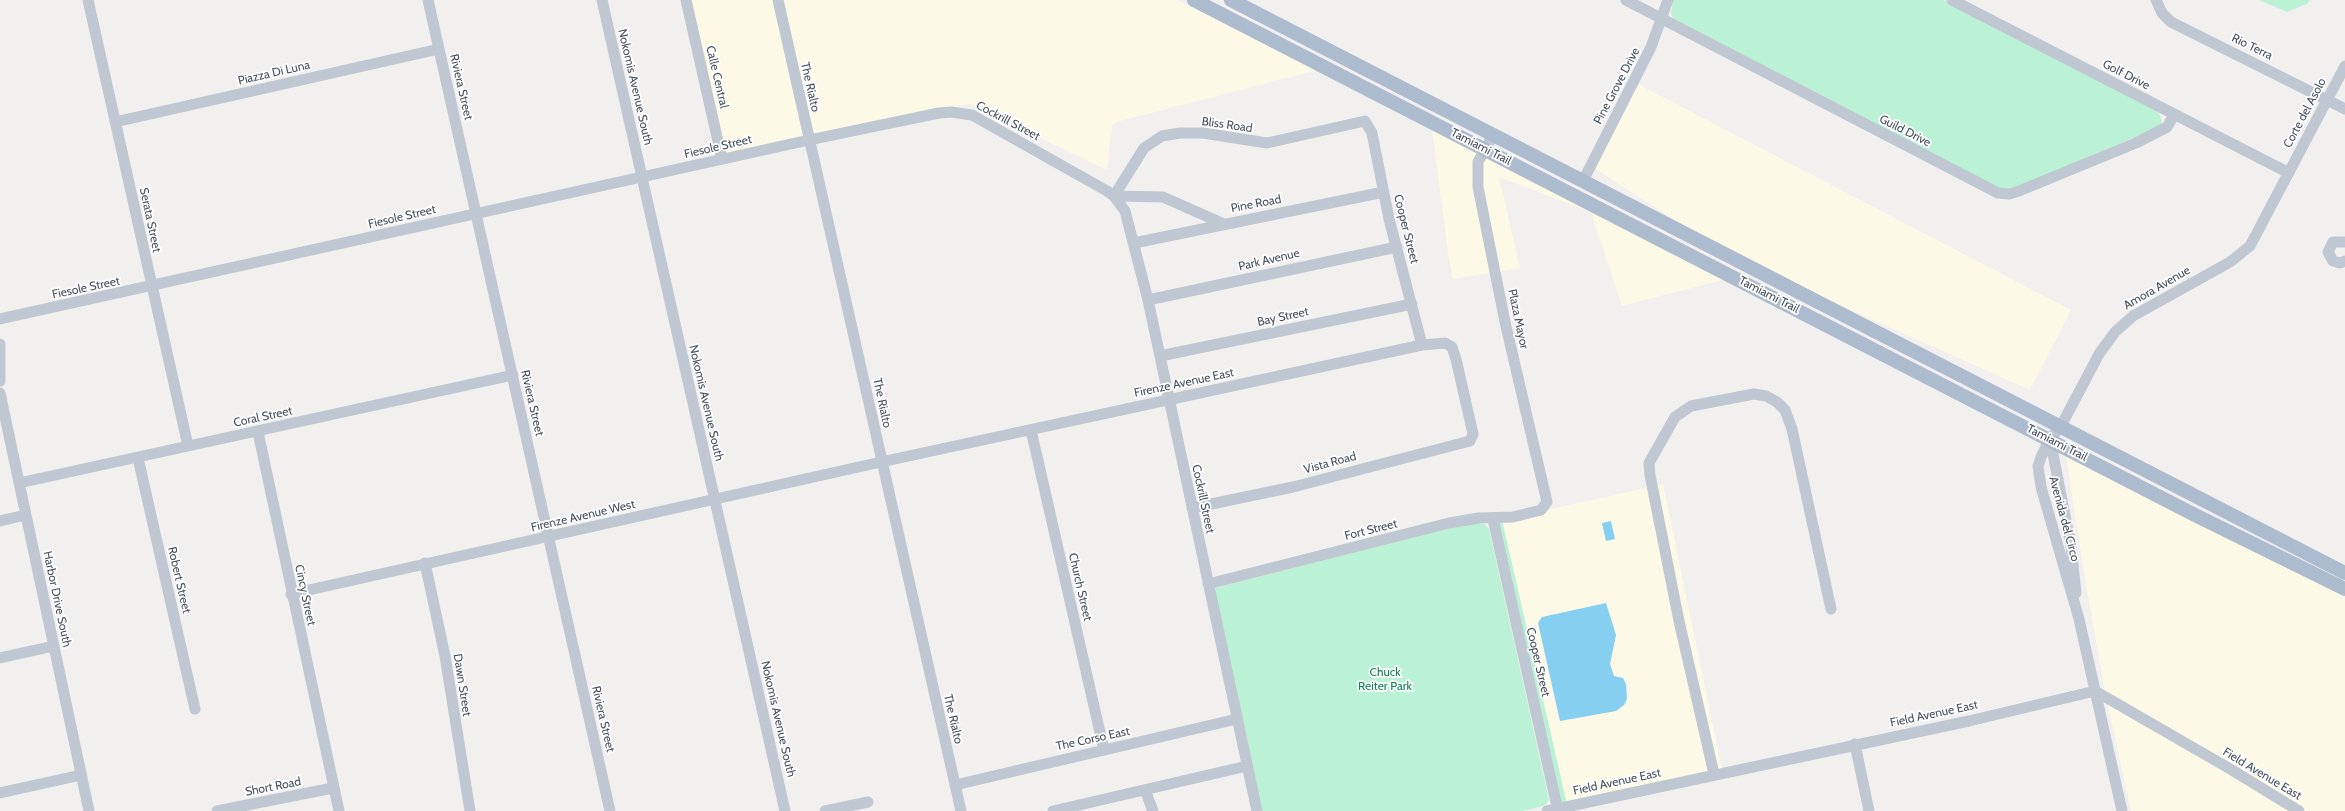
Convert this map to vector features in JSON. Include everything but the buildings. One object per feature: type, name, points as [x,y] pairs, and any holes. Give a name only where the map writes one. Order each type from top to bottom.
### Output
[{"type":"main road","name":"Tamiami Trail","points":[[1194,0],[2050,440],[2345,589]]},
{"type":"main road","name":"Tamiami Trail","points":[[1231,0],[2345,573]]},
{"type":"street","name":"Serata Street","points":[[88,0],[188,446]]},
{"type":"street","name":"Riviera Street","points":[[428,0],[610,811]]},
{"type":"street","name":"Nokomis Avenue South","points":[[602,0],[785,811]]},
{"type":"street","name":"Calle Central","points":[[686,0],[722,159]]},
{"type":"street","name":"The Rialto","points":[[778,0],[881,462],[961,811]]},
{"type":"street","name":"Guild Drive","points":[[1626,0],[1904,146],[1992,191],[2003,194],[2019,191],[2156,134],[2167,127],[2174,114]]},
{"type":"street","name":"Pine Grove Drive","points":[[1583,181],[1652,47],[1663,19],[1668,0]]},
{"type":"street","name":"Golf Drive","points":[[1952,0],[2289,172]]},
{"type":"street","name":"Rio Terra","points":[[2156,0],[2162,13],[2171,22],[2345,109]]},
{"type":"street","name":"Piazza Di Luna","points":[[115,122],[439,49]]},
{"type":"street","name":"Corte del Asolo","points":[[2289,172],[2345,66]]},
{"type":"street","name":"Cockrill Street","points":[[809,140],[939,113],[963,112],[983,120],[1114,196],[1125,211],[1148,300],[1236,719],[1257,811]]},
{"type":"street","name":"Cooper Street","points":[[1365,121],[1372,133],[1384,192],[1422,345]]},
{"type":"street","name":"Bliss Road","points":[[1114,196],[1144,148],[1162,136],[1180,132],[1203,133],[1267,143],[1365,121]]},
{"type":"street","name":"Plaza Mayor","points":[[1493,135],[1478,162],[1478,187],[1505,322],[1547,502],[1541,510]]},
{"type":"street","name":"Fiesole Street","points":[[0,320],[809,140]]},
{"type":"street","name":"Amora Avenue","points":[[2050,440],[2061,426],[2099,354],[2115,332],[2144,309],[2230,262],[2245,252],[2289,172]]},
{"type":"street","name":"Pine Road","points":[[1134,243],[1384,192]]},
{"type":"street","name":"Cockrill Street","points":[[1114,196],[1163,197],[1224,224]]},
{"type":"street","points":[[2345,242],[2333,242],[2328,252],[2333,261],[2345,262]]},
{"type":"street","name":"Park Avenue","points":[[1148,300],[1397,247]]},
{"type":"street","name":"Bay Street","points":[[1160,356],[1412,304]]},
{"type":"street","name":"Firenze Avenue East","points":[[881,462],[1422,345],[1444,343],[1452,347],[1474,434],[1472,438]]},
{"type":"street","points":[[0,344],[0,381]]},
{"type":"street","name":"Coral Street","points":[[19,483],[258,432],[513,375]]},
{"type":"street","name":"Harbor Drive South","points":[[0,393],[89,811]]},
{"type":"street","points":[[1714,774],[1679,621],[1650,475],[1650,463],[1675,417],[1691,406],[1754,394],[1766,396],[1777,402],[1785,410],[1792,429],[1831,609]]},
{"type":"street","name":"Church Street","points":[[1031,430],[1104,750]]},
{"type":"street","name":"Cincy Street","points":[[258,432],[291,594],[339,811]]},
{"type":"street","name":"Vista Road","points":[[1192,508],[1292,487],[1465,442],[1472,438]]},
{"type":"street","name":"Avenida del Circo","points":[[2050,440],[2038,466],[2039,477],[2079,619],[2122,811]]},
{"type":"street","name":"Avenida del Circo","points":[[2050,440],[2071,546],[2079,619]]},
{"type":"street","name":"Robert Street","points":[[138,458],[195,709]]},
{"type":"street","name":"Firenze Avenue West","points":[[291,594],[881,462]]},
{"type":"street","name":"Fort Street","points":[[1208,584],[1449,524],[1478,518],[1493,519],[1513,517],[1541,510]]},
{"type":"street","points":[[0,521],[26,515]]},
{"type":"street","name":"Cooper Street","points":[[1493,519],[1554,810]]},
{"type":"street","name":"Dawn Street","points":[[425,563],[445,656],[470,811]]},
{"type":"street","points":[[0,658],[54,646]]},
{"type":"street","name":"Field Avenue East","points":[[1554,810],[2095,691],[2232,770],[2299,811]]},
{"type":"street","name":"The Corso East","points":[[955,785],[1236,719]]},
{"type":"street","points":[[1855,744],[1869,811]]},
{"type":"street","points":[[1053,811],[1072,809],[1247,766]]},
{"type":"street","points":[[0,793],[82,775]]},
{"type":"street","name":"Short Road","points":[[217,811],[333,788]]},
{"type":"street","points":[[1145,790],[1153,811]]},
{"type":"street","points":[[825,811],[868,802]]},
{"type":"shaded area","points":[[688,0],[1177,0],[1318,70],[1116,122],[1112,126],[1107,170],[969,104],[834,134],[724,163]]},
{"type":"shaded area","points":[[1636,83],[2071,310],[2030,390],[1820,296],[1681,224],[1594,168]]},
{"type":"shaded area","points":[[1432,129],[1726,279],[1622,306],[1591,212],[1499,177],[1520,268],[1453,279],[1449,260]]},
{"type":"shaded area","points":[[2066,454],[2345,596],[2345,811],[2131,811],[2105,692],[2083,567]]},
{"type":"shaded area","points":[[1663,484],[1723,775],[1568,809],[1502,520]],"holes":[[[1542,617],[1615,645],[1611,653],[1610,664],[1614,676],[1626,684],[1627,699],[1624,705]]]},
{"type":"green space","points":[[1673,0],[1943,0],[2158,111],[2162,122],[2160,127],[2022,185],[2004,189],[1996,187],[1673,18],[1671,13]]},
{"type":"green space","points":[[2259,0],[2310,0],[2307,4],[2287,12]]},
{"type":"green space","points":[[1502,520],[1568,809],[1553,803],[1493,528]]},
{"type":"green space","name":"Chuck Reiter Park","points":[[1464,524],[1484,524],[1489,529],[1549,800],[1544,806],[1522,811],[1260,811],[1214,591],[1216,588]]},
{"type":"water","points":[[1611,521],[1615,539],[1606,541],[1602,523]]},
{"type":"water","points":[[1606,603],[1616,635],[1610,664],[1614,676],[1623,678],[1626,684],[1627,699],[1624,705],[1616,711],[1560,721],[1538,623],[1542,617]]}]
